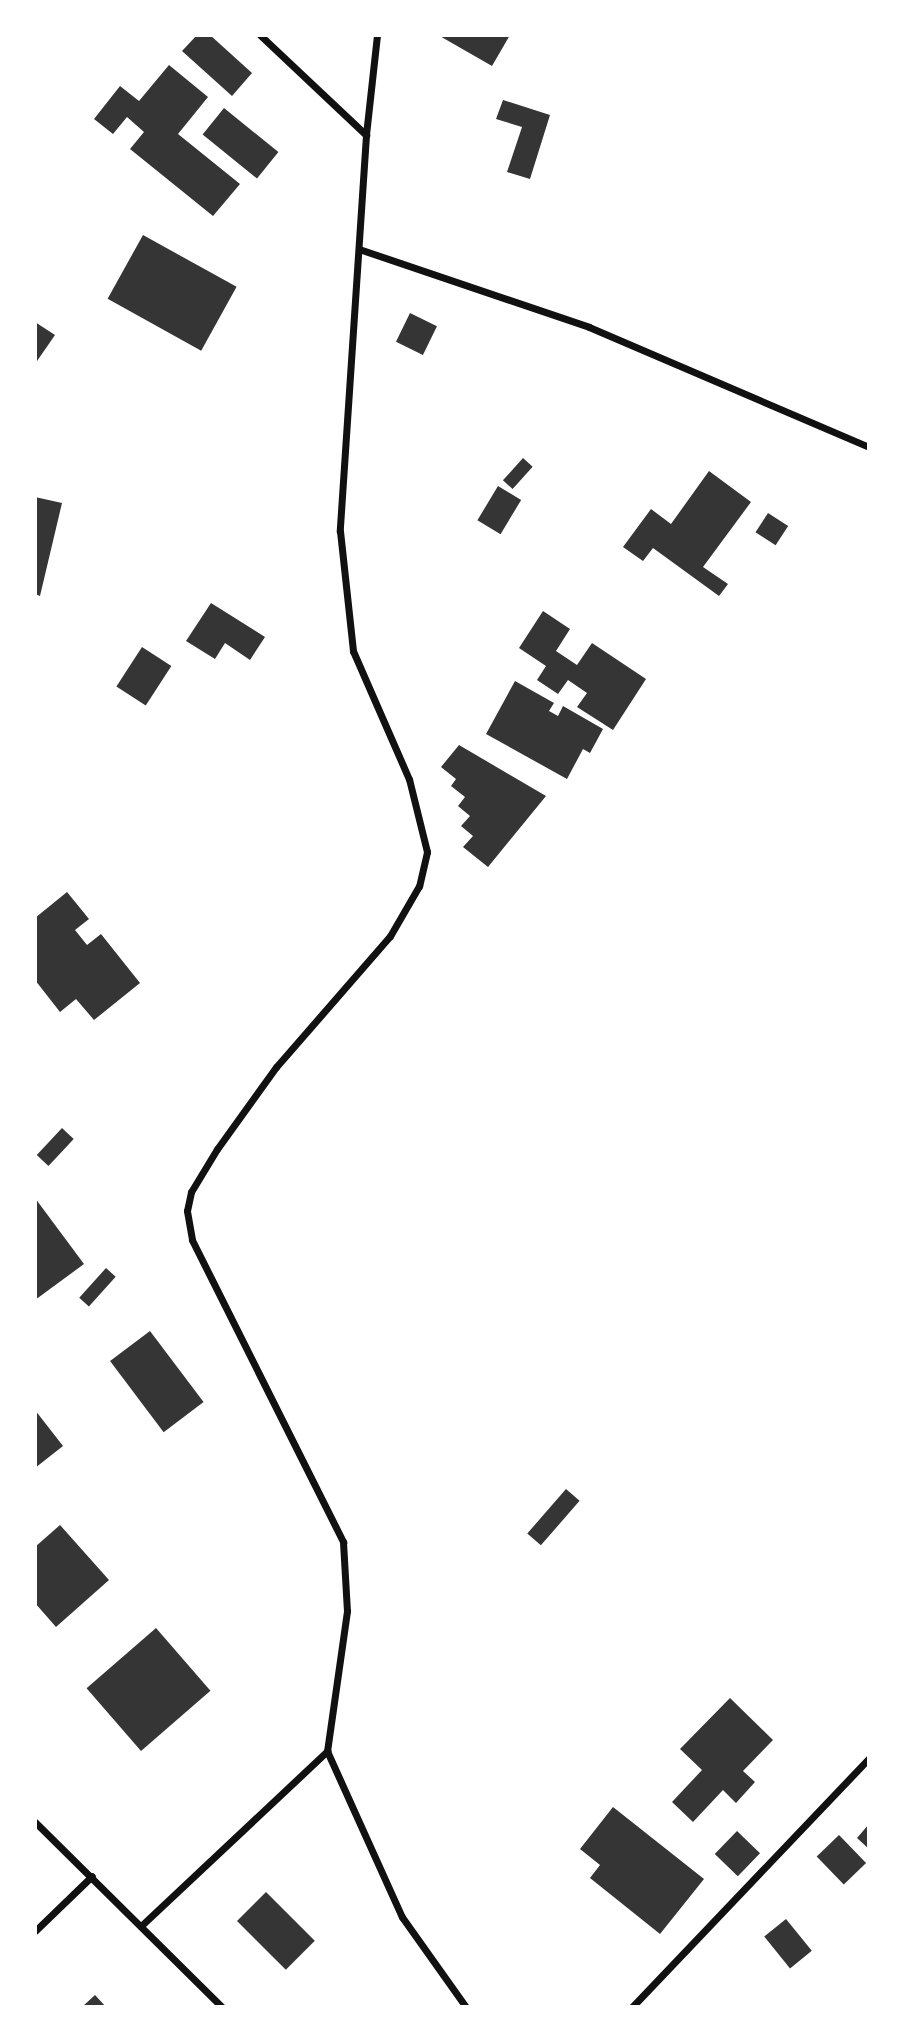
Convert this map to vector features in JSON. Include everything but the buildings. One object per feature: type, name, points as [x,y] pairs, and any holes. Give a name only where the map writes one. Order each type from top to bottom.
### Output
[{"type":"street","points":[[260,35],[366,135]]},
{"type":"street","points":[[377,35],[366,135],[340,531],[352,643],[409,779],[427,852],[419,886],[390,936],[276,1067],[216,1149],[191,1192],[187,1211],[192,1240],[343,1542],[347,1611],[327,1751],[402,1917],[466,2007]]},
{"type":"street","points":[[359,249],[589,327],[867,443]]},
{"type":"street","points":[[143,1924],[327,1751]]},
{"type":"street","points":[[632,2007],[869,1758]]},
{"type":"street","points":[[35,1822],[143,1924],[222,2007]]},
{"type":"street","points":[[35,1931],[92,1876]]}]
